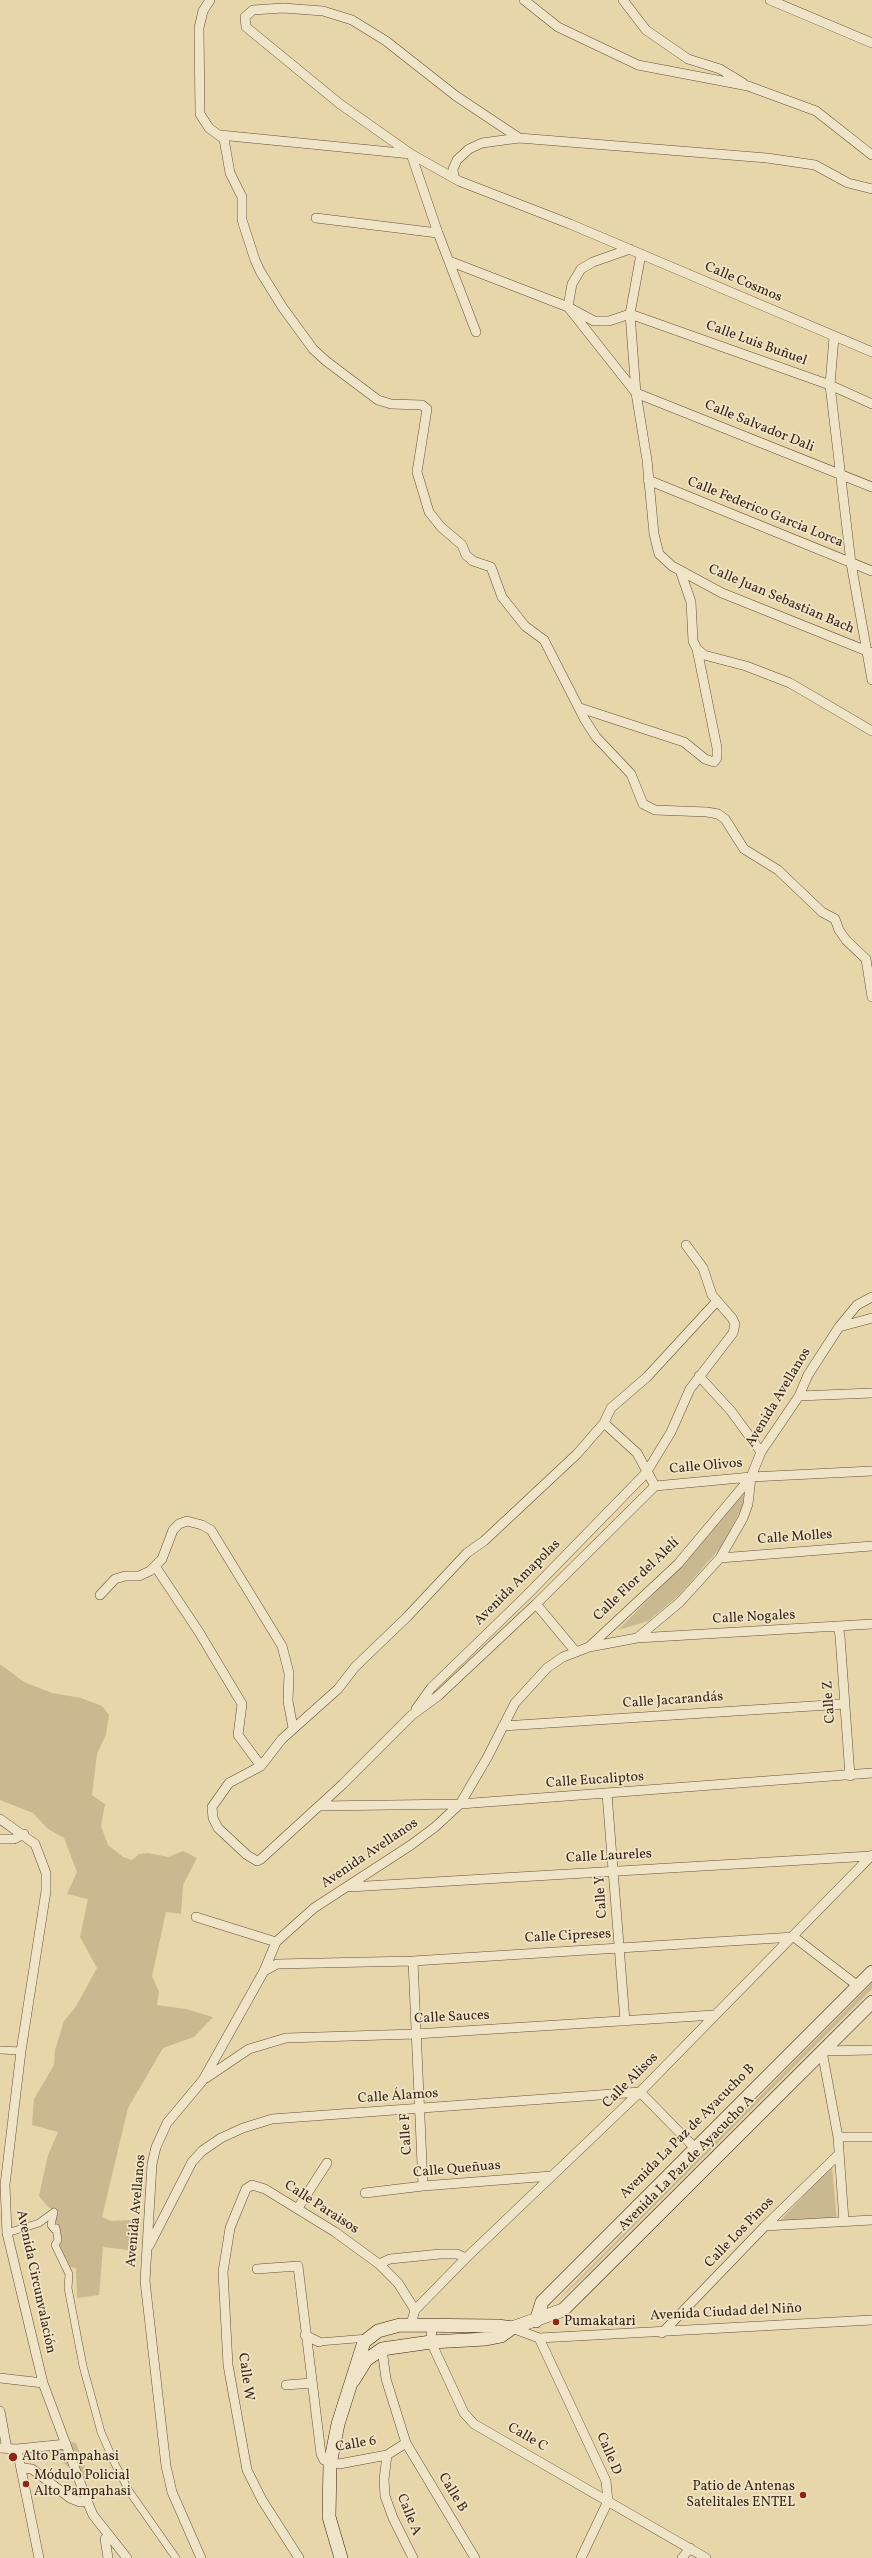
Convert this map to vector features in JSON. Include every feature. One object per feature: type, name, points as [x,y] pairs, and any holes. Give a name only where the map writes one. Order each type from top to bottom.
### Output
[{"type":"main road","name":"Avenida La Paz de Ayacucho B","points":[[536,2320],[542,2302],[694,2147],[872,1972]]},
{"type":"main road","name":"Avenida La Paz de Ayacucho A","points":[[512,2328],[562,2310],[573,2302],[872,2002]]},
{"type":"main road","name":"Avenida Ciudad del Niño","points":[[368,2338],[378,2331],[391,2326],[411,2324],[498,2326],[512,2328]]},
{"type":"main road","points":[[353,2381],[366,2360],[382,2349],[431,2342],[486,2339],[501,2336],[512,2328]]},
{"type":"main road","points":[[341,2558],[329,2517],[330,2464],[338,2424],[353,2381],[361,2350],[368,2338]]},
{"type":"street","points":[[210,0],[204,11],[199,28],[198,104],[200,114],[209,128],[224,139],[230,173],[242,197],[242,220],[260,271],[303,336],[326,361],[378,400],[391,404],[422,405],[427,409],[417,472],[429,512],[441,527],[462,545],[466,555],[473,561],[491,567],[502,597],[525,626],[544,640],[596,737],[631,774],[643,804],[662,811],[707,812],[718,814],[725,819],[744,848],[778,870],[822,912],[835,919],[839,930],[866,959],[869,968],[872,998]]},
{"type":"street","points":[[524,0],[558,27],[638,65],[748,86],[816,111],[872,155]]},
{"type":"street","points":[[623,0],[646,30],[688,59],[720,69],[748,86]]},
{"type":"street","points":[[773,1],[872,43]]},
{"type":"street","points":[[476,332],[438,233],[410,154],[323,90],[246,27],[244,22],[247,13],[259,9],[323,11],[352,20],[386,41],[474,109],[519,138]]},
{"type":"street","points":[[220,135],[410,154]]},
{"type":"street","points":[[454,177],[453,169],[457,160],[469,149],[482,143],[519,138],[767,158],[815,165],[848,183],[872,189]]},
{"type":"street","name":"Calle Cosmos","points":[[410,154],[459,181],[630,249],[872,352]]},
{"type":"street","points":[[316,218],[438,233]]},
{"type":"street","points":[[568,307],[574,280],[580,269],[592,262],[630,249]]},
{"type":"street","name":"Calle Juan Sebastian Bach","points":[[640,254],[630,314],[636,393],[654,534],[660,554],[664,560],[722,593],[870,652]]},
{"type":"street","points":[[449,261],[568,307],[594,321],[609,321],[630,314]]},
{"type":"street","points":[[568,307],[636,393]]},
{"type":"street","name":"Calle Luis Buñuel","points":[[630,314],[830,385],[872,404]]},
{"type":"street","points":[[834,337],[830,385],[851,563],[870,652],[872,680]]},
{"type":"street","name":"Calle Salvador Dali","points":[[636,393],[872,487]]},
{"type":"street","name":"Calle Federico Garcia Lorca","points":[[648,480],[872,571]]},
{"type":"street","points":[[580,708],[684,742],[705,759],[714,762],[718,758],[697,649],[691,632],[691,602],[680,570]]},
{"type":"street","points":[[697,649],[711,658],[746,666],[790,683],[872,731]]},
{"type":"street","points":[[155,1566],[199,1632],[242,1704],[238,1735],[261,1766],[293,1728],[338,1689],[355,1667],[407,1617],[468,1553],[484,1541],[577,1454],[604,1423],[611,1408],[647,1377],[717,1301],[712,1295],[700,1262],[686,1245]]},
{"type":"street","name":"Avenida Avellanos","points":[[200,2558],[172,2492],[166,2466],[145,2281],[152,2164],[156,2147],[168,2123],[203,2080],[264,1971],[276,1942],[314,1908],[411,1845],[435,1827],[460,1804],[515,1703],[526,1688],[547,1668],[576,1652],[589,1647],[638,1638],[680,1602],[720,1558],[743,1518],[748,1504],[750,1477],[761,1452],[799,1396],[808,1375],[839,1327],[857,1305],[872,1297]]},
{"type":"street","name":"Avenida Amapolas","points":[[412,1715],[431,1688],[527,1595],[646,1473],[671,1432],[690,1389],[735,1329],[732,1318],[717,1301]]},
{"type":"street","points":[[839,1327],[872,1318]]},
{"type":"street","points":[[700,1376],[731,1411],[761,1452]]},
{"type":"street","points":[[799,1396],[872,1393]]},
{"type":"street","name":"Calle Olivos","points":[[604,1423],[637,1453],[646,1473],[655,1486],[750,1477],[872,1471]]},
{"type":"street","name":"Calle Flor del Alelí","points":[[589,1647],[678,1564],[750,1477]]},
{"type":"street","name":"Avenida Amapolas","points":[[261,1766],[229,1783],[216,1799],[212,1813],[218,1828],[247,1855],[257,1861],[320,1806],[412,1715],[438,1696],[536,1604],[592,1551],[655,1486]]},
{"type":"street","points":[[100,1595],[115,1579],[125,1576],[143,1575],[155,1566],[162,1559],[173,1530],[178,1524],[187,1521],[202,1525],[215,1534],[282,1646],[289,1673],[288,1701],[293,1728]]},
{"type":"street","name":"Calle Molles","points":[[720,1558],[872,1546]]},
{"type":"street","points":[[536,1604],[576,1652]]},
{"type":"street","name":"Calle Nogales","points":[[638,1638],[872,1624]]},
{"type":"street","name":"Calle Z","points":[[838,1627],[840,1636],[850,1776]]},
{"type":"street","name":"Calle Jacarandás","points":[[503,1726],[844,1704]]},
{"type":"street","name":"Calle Eucaliptos","points":[[320,1806],[460,1804],[850,1776],[872,1773]]},
{"type":"street","name":"Calle Y","points":[[607,1794],[625,2021]]},
{"type":"street","name":"Avenida Circunvalación","points":[[1,1822],[24,1834],[35,1844],[42,1857],[46,1873],[46,1891],[21,2051],[5,2185],[5,2231],[43,2383],[87,2501],[123,2557]]},
{"type":"street","points":[[0,1839],[14,1840],[24,1834]]},
{"type":"street","name":"Calle Laureles","points":[[348,1887],[872,1856]]},
{"type":"street","name":"Calle Alisos","points":[[411,2324],[415,2310],[466,2258],[640,2092],[714,2015],[794,1937],[872,1856]]},
{"type":"street","points":[[196,1917],[276,1942]]},
{"type":"street","points":[[794,1937],[858,1986]]},
{"type":"street","name":"Calle Cipreses","points":[[264,1971],[277,1964],[413,1961],[794,1937]]},
{"type":"street","name":"Calle F","points":[[413,1961],[423,2186]]},
{"type":"street","name":"Calle Sauces","points":[[203,2080],[249,2048],[286,2038],[416,2034],[714,2015]]},
{"type":"street","points":[[0,2050],[21,2051]]},
{"type":"street","points":[[844,2222],[838,2137],[822,2051],[872,2050]]},
{"type":"street","points":[[640,2092],[694,2147]]},
{"type":"street","name":"Calle Álamos","points":[[147,2250],[192,2162],[202,2151],[221,2138],[243,2128],[272,2119],[420,2110],[640,2092]]},
{"type":"street","points":[[838,2137],[872,2137]]},
{"type":"street","name":"Calle Los Pinos","points":[[662,2333],[765,2226],[839,2154]]},
{"type":"street","points":[[298,2208],[327,2163]]},
{"type":"street","name":"Calle Queñuas","points":[[365,2193],[423,2186],[551,2176]]},
{"type":"street","name":"Calle Paraisos","points":[[246,2189],[257,2186],[298,2208],[379,2264],[398,2283],[415,2310]]},
{"type":"street","name":"Calle W","points":[[246,2189],[230,2228],[223,2272],[225,2332],[231,2388],[247,2470],[262,2500],[299,2558]]},
{"type":"street","points":[[5,2231],[39,2223],[54,2212],[51,2225],[54,2229],[56,2228],[58,2240],[55,2245],[69,2274],[68,2288],[83,2366],[102,2432],[114,2464],[130,2491],[176,2558]]},
{"type":"street","points":[[765,2226],[872,2220]]},
{"type":"street","points":[[379,2264],[390,2259],[440,2254],[457,2254],[466,2258]]},
{"type":"street","points":[[257,2269],[298,2266],[305,2335],[321,2454],[324,2460],[330,2464]]},
{"type":"street","name":"Avenida Ciudad del Niño","points":[[512,2328],[539,2338],[662,2333],[872,2320]]},
{"type":"street","name":"Calle C","points":[[432,2325],[431,2342],[469,2419],[608,2502]]},
{"type":"street","points":[[305,2335],[319,2342],[368,2338]]},
{"type":"street","name":"Calle D","points":[[539,2338],[606,2481],[608,2502]]},
{"type":"street","name":"Calle B","points":[[382,2349],[386,2379],[406,2443],[475,2558]]},
{"type":"street","points":[[0,2378],[43,2383]]},
{"type":"street","points":[[286,2385],[312,2383]]},
{"type":"street","points":[[0,2411],[3,2448],[17,2449],[66,2444]]},
{"type":"street","points":[[387,2455],[406,2443]]},
{"type":"street","points":[[17,2449],[39,2558]]},
{"type":"street","name":"Calle 6","points":[[330,2464],[340,2464],[387,2455]]},
{"type":"street","name":"Calle A","points":[[387,2455],[384,2479],[385,2496],[393,2518],[412,2558]]},
{"type":"street","points":[[22,2468],[32,2469],[70,2498],[80,2502],[87,2501]]},
{"type":"street","points":[[581,2558],[608,2502],[706,2558]]},
{"type":"street","points":[[108,2535],[106,2539],[108,2558]]},
{"type":"street","points":[[682,2558],[690,2548]]},
{"type":"shaded area","points":[[744,1493],[743,1506],[721,1547],[679,1595],[648,1621],[618,1630],[686,1562]]},
{"type":"shaded area","points":[[0,1664],[24,1682],[52,1693],[81,1698],[102,1706],[109,1715],[106,1734],[97,1754],[92,1795],[105,1804],[101,1826],[108,1845],[123,1857],[132,1860],[139,1854],[148,1853],[168,1857],[183,1851],[197,1858],[183,1885],[181,1914],[166,1912],[152,1976],[159,1992],[157,2005],[186,2009],[213,2017],[194,2037],[163,2048],[128,2108],[102,2217],[111,2221],[132,2220],[128,2250],[103,2247],[99,2295],[77,2298],[76,2268],[70,2267],[61,2249],[54,2210],[48,2207],[39,2196],[48,2155],[58,2132],[32,2125],[34,2099],[54,2065],[55,2050],[64,2021],[75,2008],[97,1968],[80,1937],[88,1899],[67,1894],[77,1872],[64,1838],[48,1829],[33,1813],[0,1800]]},
{"type":"shaded area","points":[[872,1983],[872,1989],[576,2284],[553,2305]]},
{"type":"shaded area","points":[[832,2166],[837,2221],[777,2224]]},
{"type":"shaded area","points":[[74,2442],[77,2445],[88,2475],[87,2479],[83,2478],[47,2450],[50,2444]]},
{"type":"place","name":"Pumakatari","points":[[556,2322]]},
{"type":"place","name":"Alto Pampahasi","points":[[13,2457]]},
{"type":"place","name":"Módulo Policial Alto Pampahasi","points":[[26,2484]]},
{"type":"place","name":"Patio de Antenas Satelitales ENTEL","points":[[803,2495]]}]
